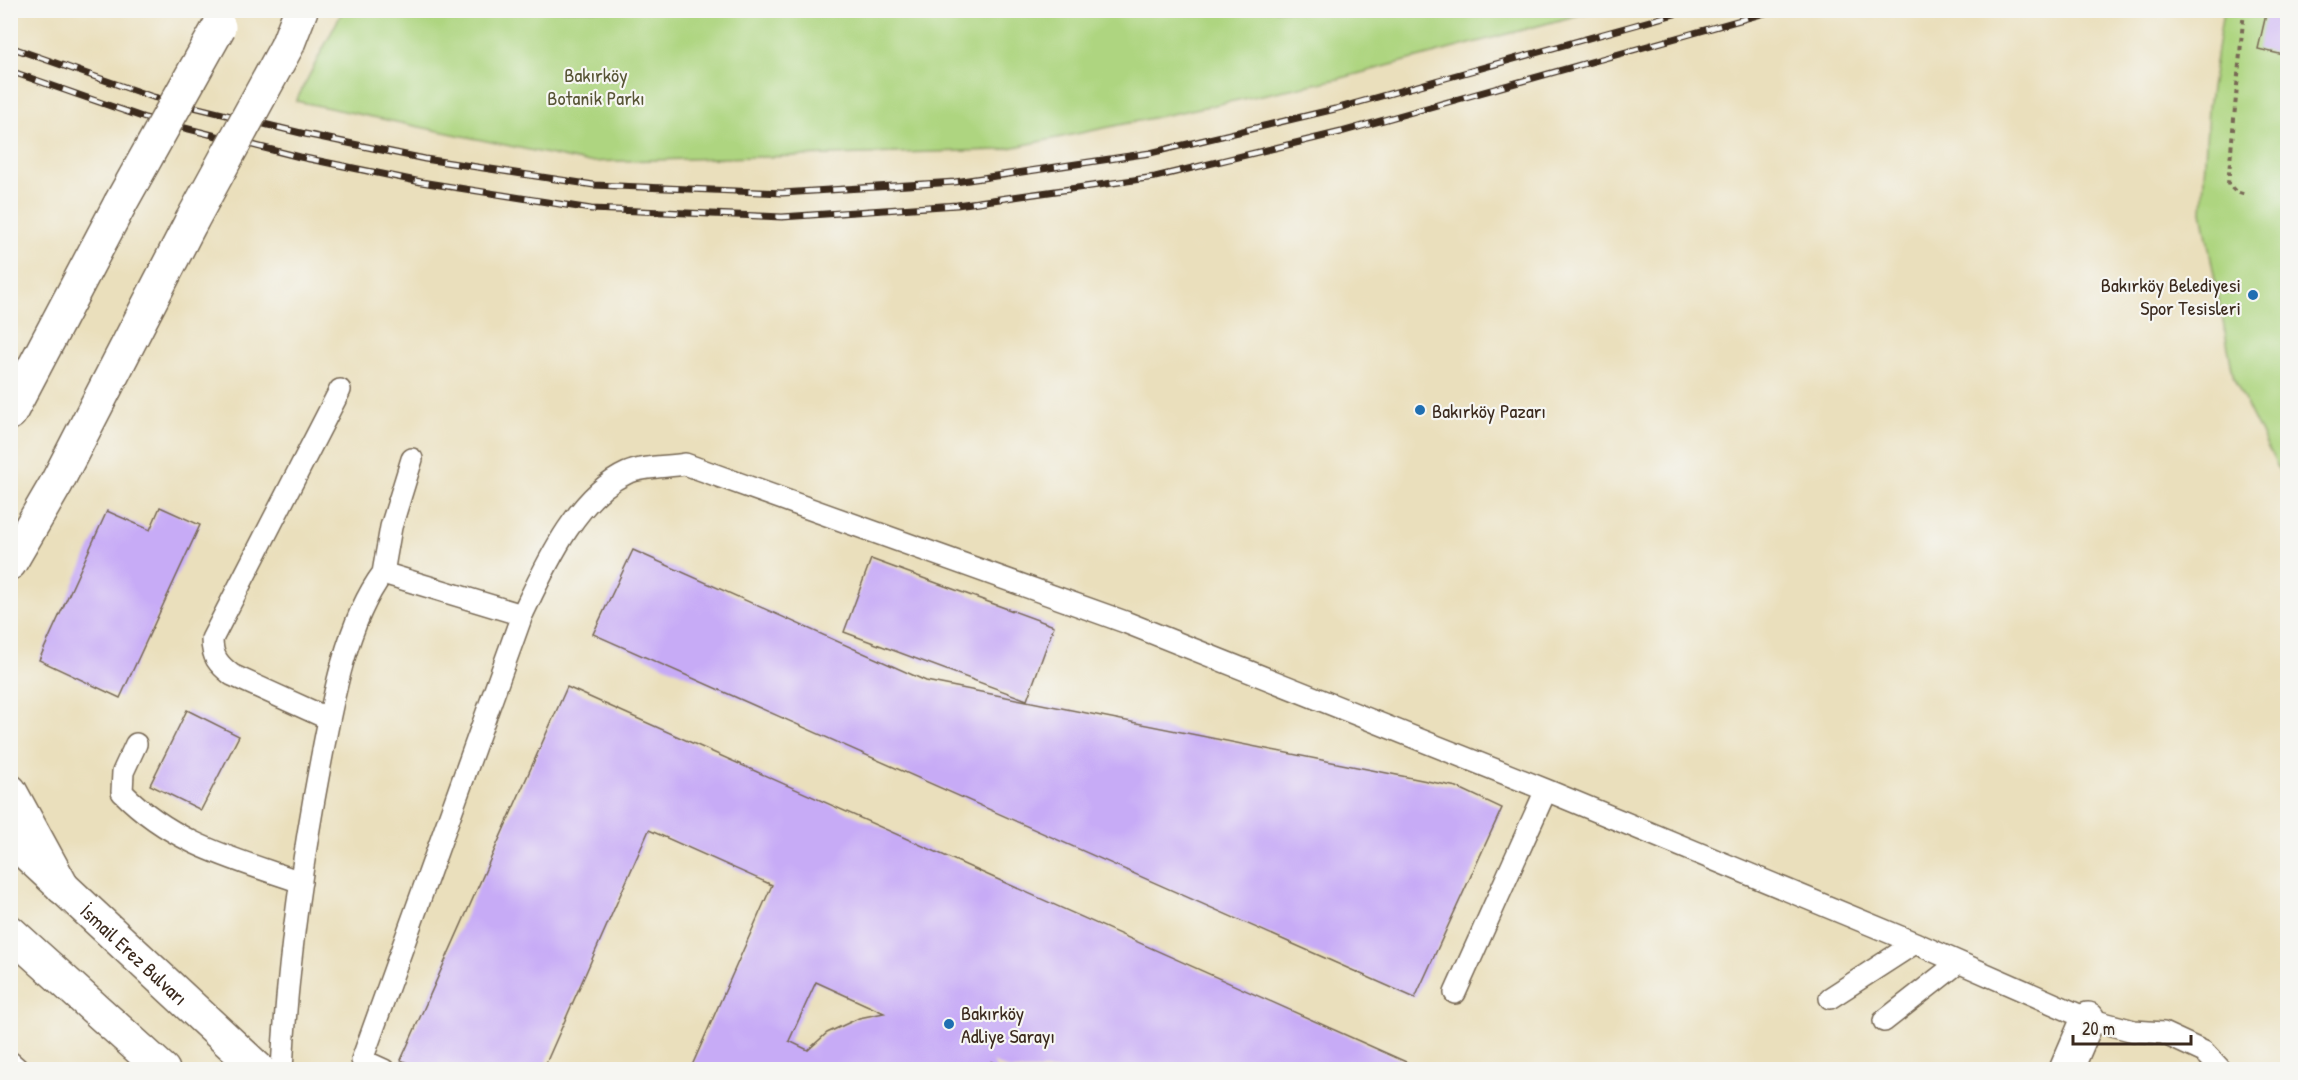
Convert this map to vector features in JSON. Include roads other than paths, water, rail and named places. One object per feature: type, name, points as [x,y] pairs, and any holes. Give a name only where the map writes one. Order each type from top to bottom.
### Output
[{"type":"main road","points":[[10,563],[56,484],[191,222],[287,46],[302,10]]},
{"type":"main road","points":[[10,413],[120,204],[222,19]]},
{"type":"main road","points":[[10,791],[63,888]]},
{"type":"main road","name":"İsmail Erez Bulvarı","points":[[10,838],[259,1070]]},
{"type":"main road","points":[[10,932],[163,1070]]},
{"type":"main road","points":[[2066,1070],[2088,1019]]},
{"type":"lane","points":[[329,719],[232,675],[220,665],[212,653],[212,639],[340,390]]},
{"type":"lane","points":[[282,1070],[286,981],[329,719],[367,594],[383,573],[391,527],[412,459]]},
{"type":"lane","points":[[384,1070],[362,1060],[522,615],[555,549],[597,493],[627,473],[685,464],[1125,622],[1546,790],[1915,943],[2088,1019],[2134,1031],[2163,1033],[2204,1052],[2221,1070]]},
{"type":"lane","points":[[383,573],[411,579],[522,615]]},
{"type":"lane","points":[[136,744],[123,772],[122,792],[136,806],[170,831],[195,845],[301,882]]},
{"type":"lane","points":[[1455,993],[1546,790]]},
{"type":"lane","points":[[1830,998],[1915,943]]},
{"type":"lane","points":[[1884,1021],[1958,963]]},
{"type":"lane","points":[[10,1062],[19,1070]]},
{"type":"railway","points":[[10,47],[153,97],[305,134],[425,159],[594,185],[782,193],[955,182],[1150,153],[1335,109],[1689,10]]},
{"type":"railway","points":[[10,71],[145,118],[300,157],[421,182],[591,209],[782,217],[957,205],[1155,177],[1341,132],[1776,10]]},
{"type":"place","name":"Bakırköy Belediyesi Spor Tesisleri","points":[[2253,295]]},
{"type":"place","name":"Bakırköy Pazarı","points":[[1420,410]]},
{"type":"place","name":"Bakırköy Adliye Sarayı","points":[[949,1024]]},
{"type":"park label","name":"Bakırköy Botanik Parkı","points":[[596,86]]}]
